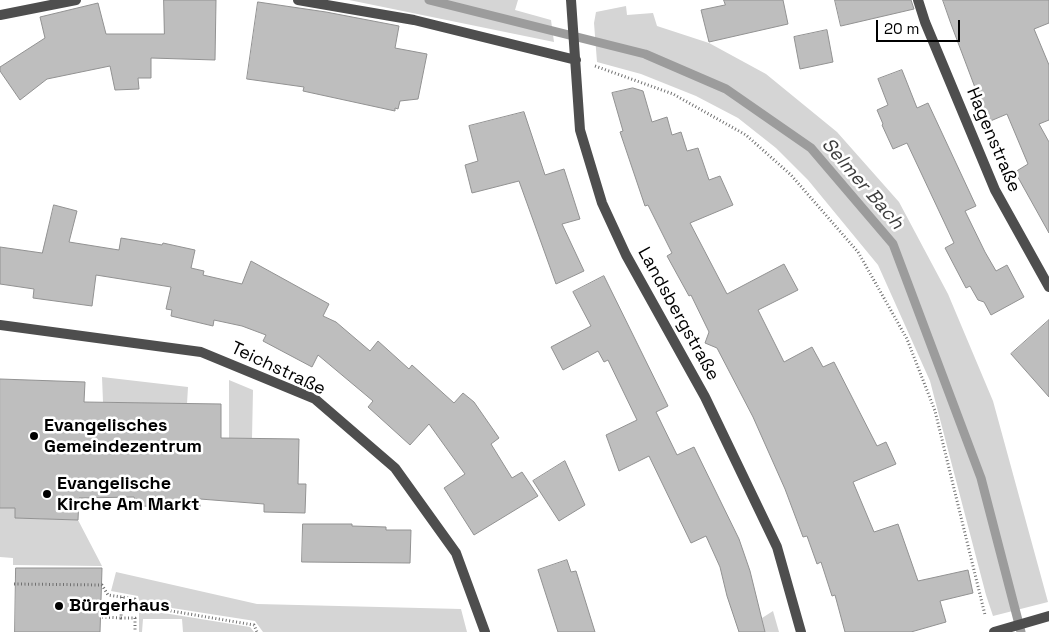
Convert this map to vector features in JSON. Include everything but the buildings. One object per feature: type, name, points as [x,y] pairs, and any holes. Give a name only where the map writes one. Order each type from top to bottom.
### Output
[{"type":"street","points":[[0,15],[76,0]]},
{"type":"street","points":[[298,0],[414,20],[576,60]]},
{"type":"street","name":"Hagenstraße","points":[[918,0],[925,22],[995,190],[1049,287]]},
{"type":"street","name":"Landsbergstraße","points":[[572,5],[580,130],[602,203],[626,255],[705,397],[777,546],[801,632]]},
{"type":"street","name":"Teichstraße","points":[[0,325],[201,352],[315,399],[395,468],[456,552],[485,632]]},
{"type":"street","points":[[995,628],[1046,617]]},
{"type":"path","points":[[576,60],[673,94],[746,135],[791,175],[858,252],[908,339],[935,411],[995,628]]},
{"type":"path","points":[[14,584],[102,586],[108,595],[135,599],[136,605],[254,625],[257,632]]},
{"type":"path","points":[[121,618],[122,597]]},
{"type":"path","points":[[102,617],[135,618],[135,632]]},
{"type":"shaded area","points":[[349,0],[518,0],[515,10],[551,20],[554,42]]},
{"type":"shaded area","points":[[626,6],[627,15],[653,13],[657,26],[709,43],[766,74],[837,132],[899,202],[948,294],[993,401],[1048,602],[993,616],[930,381],[878,265],[808,180],[776,148],[738,118],[696,96],[641,74],[597,62],[594,23],[596,12]]},
{"type":"shaded area","points":[[102,377],[188,387],[187,404],[103,402]]},
{"type":"shaded area","points":[[229,380],[253,390],[252,438],[229,438]]},
{"type":"shaded area","points":[[0,508],[15,508],[15,518],[78,520],[102,566],[13,565],[13,558],[0,557]]},
{"type":"shaded area","points":[[116,572],[257,604],[461,609],[467,632],[263,632],[255,621],[140,603],[138,596],[111,591]]},
{"type":"shaded area","points":[[139,609],[250,627],[254,632],[183,632],[182,619],[143,619],[142,632],[139,632]]},
{"type":"shaded area","points":[[773,611],[779,632],[765,632],[762,618]]},
{"type":"waterway","name":"Selmer Bach","points":[[429,0],[645,54],[726,89],[811,148],[893,244],[981,478],[1021,632]]},
{"type":"place","name":"Evangelisches Gemeindezentrum","points":[[34,436]]},
{"type":"place","name":"Evangelische Kirche Am Markt","points":[[47,494]]},
{"type":"place","name":"Bürgerhaus","points":[[59,606]]}]
